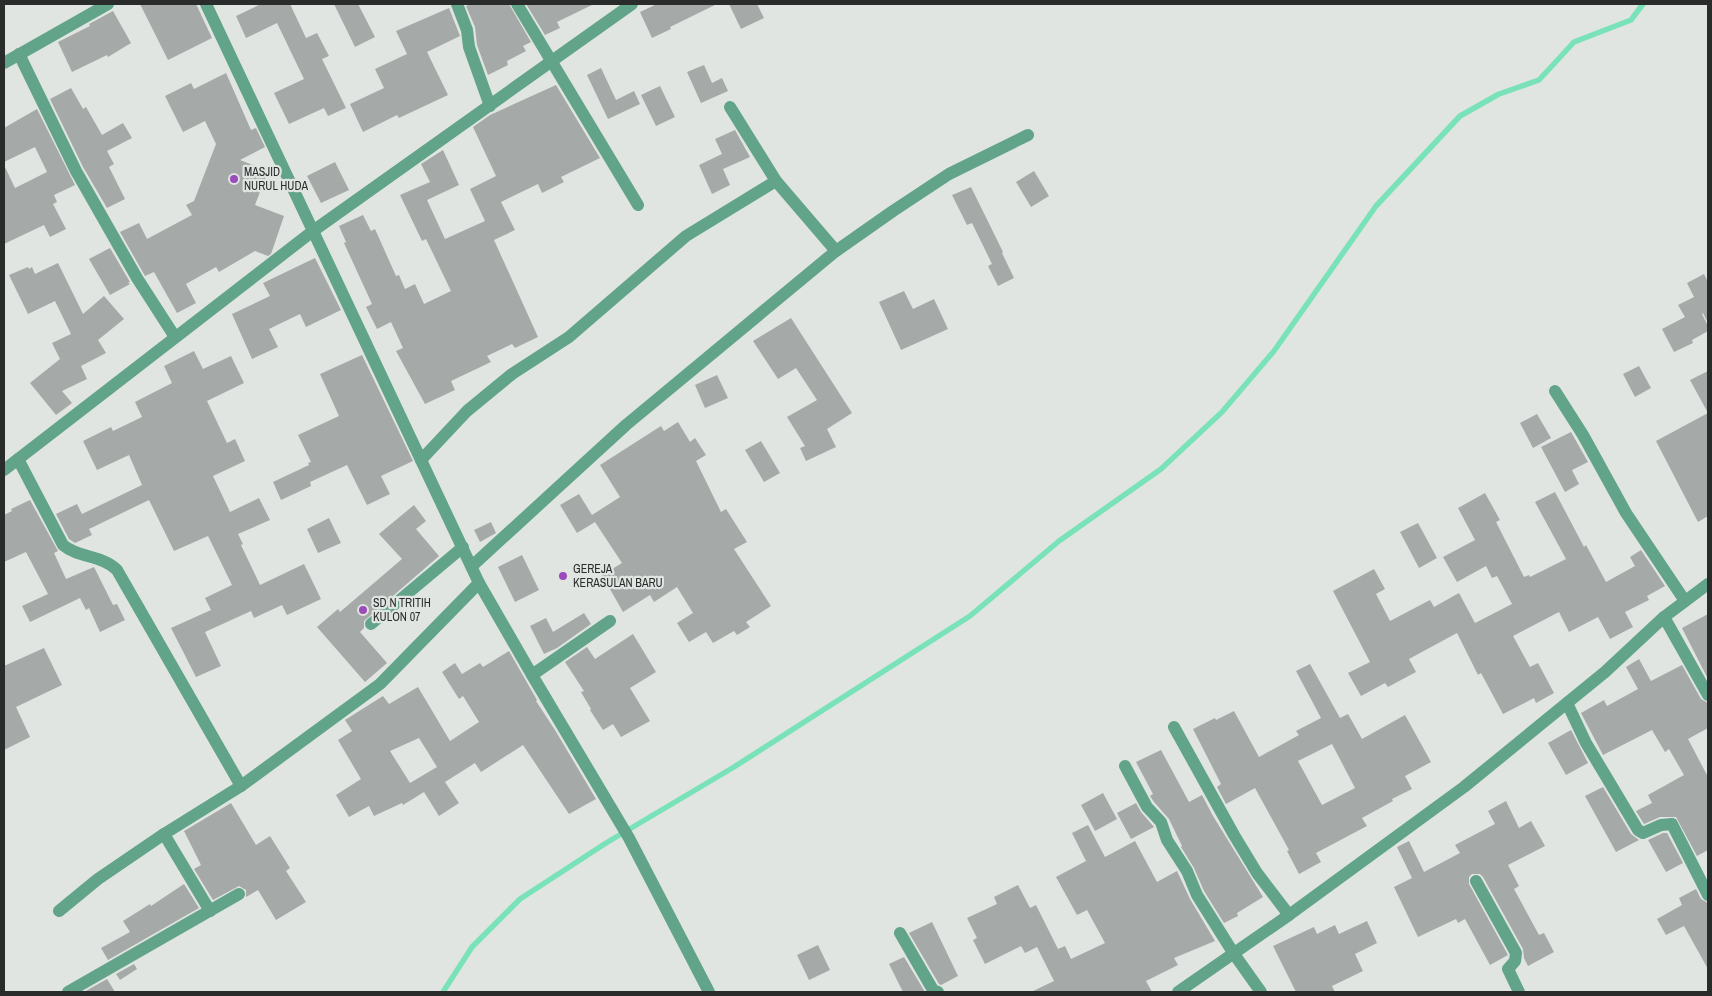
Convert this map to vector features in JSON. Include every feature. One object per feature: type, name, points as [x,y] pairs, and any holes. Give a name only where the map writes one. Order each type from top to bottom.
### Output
[{"type":"street","points":[[4,63],[108,4]]},
{"type":"street","points":[[206,4],[480,583],[532,675],[619,820],[709,992]]},
{"type":"street","points":[[457,4],[468,35],[469,47],[490,106]]},
{"type":"street","points":[[517,4],[638,205]]},
{"type":"street","points":[[4,470],[313,231],[632,4]]},
{"type":"street","points":[[19,54],[76,171],[136,278],[175,337]]},
{"type":"street","points":[[730,107],[776,181],[836,251]]},
{"type":"street","points":[[472,566],[626,425],[836,251],[949,174],[1028,135]]},
{"type":"street","points":[[421,460],[468,410],[512,374],[569,337],[686,236],[776,181]]},
{"type":"street","points":[[1555,391],[1583,435],[1626,513],[1685,601]]},
{"type":"street","points":[[18,459],[63,545],[70,550],[104,561],[117,570],[240,786]]},
{"type":"street","points":[[371,624],[463,547]]},
{"type":"street","points":[[60,911],[98,879],[240,786],[380,684],[480,583]]},
{"type":"street","points":[[1178,992],[1192,988],[1234,954],[1464,787],[1605,672],[1664,617],[1708,584]]},
{"type":"street","points":[[1664,617],[1708,695]]},
{"type":"street","points":[[532,675],[610,621]]},
{"type":"street","points":[[1567,704],[1586,743],[1638,830],[1642,833],[1661,825],[1672,824],[1708,895]]},
{"type":"street","points":[[1174,727],[1257,873],[1289,915]]},
{"type":"street","points":[[1126,766],[1147,807],[1161,822],[1167,840],[1187,872],[1197,895],[1234,954],[1261,992]]},
{"type":"street","points":[[164,834],[210,911]]},
{"type":"street","points":[[1476,881],[1516,953],[1514,961],[1508,969],[1519,992]]},
{"type":"street","points":[[68,992],[239,894]]},
{"type":"street","points":[[900,933],[933,990],[938,992]]},
{"type":"building","points":[[140,4],[196,4],[212,38],[168,60]]},
{"type":"building","points":[[261,4],[290,4],[306,38],[317,33],[329,56],[322,59],[346,108],[328,116],[324,108],[289,124],[274,93],[304,79],[277,23],[246,38],[236,16]]},
{"type":"building","points":[[334,4],[358,4],[375,37],[355,47]]},
{"type":"building","points":[[471,4],[509,4],[531,42],[523,46],[526,51],[507,61],[508,65],[488,75],[477,45],[475,27],[466,6]]},
{"type":"building","points":[[526,4],[594,4],[557,22],[560,28],[545,35]]},
{"type":"building","points":[[657,4],[717,4],[652,38],[640,12]]},
{"type":"building","points":[[729,4],[757,4],[764,18],[741,29]]},
{"type":"building","points":[[449,8],[460,36],[427,52],[448,95],[399,118],[397,115],[363,132],[350,104],[384,88],[375,69],[407,54],[396,31]]},
{"type":"building","points":[[113,11],[131,43],[108,57],[107,55],[72,72],[58,42],[90,26],[89,24]]},
{"type":"building","points":[[704,65],[712,83],[722,78],[728,91],[701,103],[687,72]]},
{"type":"building","points":[[601,68],[616,100],[634,91],[640,104],[608,119],[587,75]]},
{"type":"building","points":[[226,73],[251,130],[256,128],[265,147],[240,160],[268,171],[255,205],[284,216],[271,254],[268,256],[255,251],[219,272],[216,267],[186,284],[196,303],[177,313],[154,272],[145,276],[120,232],[139,223],[147,239],[192,215],[186,205],[194,201],[216,144],[205,121],[183,132],[165,96],[191,83],[194,89]]},
{"type":"building","points":[[556,85],[600,158],[561,177],[564,182],[542,193],[538,184],[501,202],[515,230],[494,240],[538,337],[515,348],[512,344],[487,356],[491,362],[451,381],[455,390],[425,404],[396,351],[403,348],[391,322],[377,329],[366,307],[372,304],[344,243],[346,242],[339,226],[363,215],[371,231],[375,229],[396,276],[399,275],[405,289],[415,284],[424,304],[451,291],[426,239],[422,241],[400,195],[430,182],[421,164],[443,150],[459,185],[427,200],[445,239],[485,221],[470,189],[496,176],[473,127],[490,115]]},
{"type":"building","points":[[660,86],[675,117],[656,126],[641,95]]},
{"type":"building","points":[[71,88],[83,109],[86,107],[102,135],[123,123],[132,138],[107,151],[114,164],[109,167],[125,199],[107,208],[83,167],[50,99]]},
{"type":"building","points":[[37,109],[75,185],[54,195],[57,202],[53,204],[66,229],[50,237],[44,225],[4,244],[4,165],[15,188],[47,172],[35,147],[4,162],[4,128]]},
{"type":"building","points":[[735,130],[750,157],[723,169],[730,185],[712,194],[699,165],[722,154],[715,139]]},
{"type":"building","points":[[335,162],[349,190],[321,203],[307,176]]},
{"type":"building","points":[[1034,171],[1049,196],[1031,207],[1016,182]]},
{"type":"building","points":[[971,187],[1014,278],[998,286],[988,266],[992,264],[972,223],[967,225],[952,195]]},
{"type":"building","points":[[110,248],[130,284],[110,295],[89,259]]},
{"type":"building","points":[[315,258],[341,310],[306,327],[300,314],[269,329],[278,347],[252,359],[232,314],[270,296],[263,283]]},
{"type":"building","points":[[58,263],[83,314],[104,296],[124,319],[98,340],[106,353],[81,366],[87,379],[62,391],[72,403],[56,415],[30,383],[60,359],[52,343],[71,334],[55,301],[28,314],[9,275],[28,267],[29,269],[32,267],[35,274]]},
{"type":"building","points":[[1704,274],[1708,282],[1708,323],[1702,314],[1708,326],[1708,331],[1692,340],[1693,343],[1674,352],[1662,329],[1685,317],[1678,305],[1694,297],[1687,283]]},
{"type":"building","points":[[904,291],[913,309],[934,299],[948,329],[901,350],[879,302]]},
{"type":"building","points":[[791,318],[852,413],[827,429],[836,447],[806,461],[800,448],[805,446],[787,417],[817,400],[796,368],[778,379],[753,341]]},
{"type":"building","points":[[194,351],[203,369],[231,356],[244,383],[207,401],[227,443],[235,439],[245,461],[213,476],[230,512],[259,498],[270,520],[238,534],[243,544],[241,545],[260,585],[304,564],[321,599],[287,615],[282,605],[254,618],[251,611],[205,632],[221,666],[196,677],[171,628],[211,610],[205,598],[232,585],[208,536],[174,551],[149,500],[89,529],[92,535],[75,543],[69,539],[56,514],[77,504],[82,514],[142,485],[129,455],[97,470],[83,441],[111,427],[113,431],[142,417],[135,402],[172,383],[164,366]]},
{"type":"building","points":[[362,355],[413,461],[381,476],[390,494],[367,505],[347,465],[310,482],[311,486],[281,500],[273,482],[309,465],[308,463],[311,462],[298,435],[339,416],[320,374]]},
{"type":"building","points":[[1639,366],[1651,388],[1635,397],[1623,374]]},
{"type":"building","points":[[1708,371],[1708,413],[1690,380]]},
{"type":"building","points":[[717,375],[728,398],[705,408],[695,385]]},
{"type":"building","points":[[1708,413],[1708,516],[1698,522],[1656,441]]},
{"type":"building","points":[[1537,414],[1551,438],[1533,448],[1520,423]]},
{"type":"building","points":[[678,422],[690,442],[695,438],[706,455],[696,461],[721,512],[726,509],[747,542],[734,549],[771,606],[746,622],[750,627],[737,635],[734,631],[713,643],[706,632],[689,642],[677,623],[693,613],[677,587],[654,602],[650,595],[623,612],[602,575],[622,563],[595,522],[577,533],[560,505],[579,494],[592,515],[620,497],[600,465],[661,426],[664,431]]},
{"type":"building","points":[[1571,432],[1588,462],[1572,470],[1579,484],[1565,492],[1541,447]]},
{"type":"building","points":[[761,441],[780,473],[764,482],[745,450]]},
{"type":"building","points":[[1555,492],[1584,547],[1586,545],[1606,582],[1635,566],[1630,557],[1641,550],[1665,586],[1647,596],[1649,600],[1625,612],[1633,627],[1610,639],[1598,617],[1569,632],[1559,612],[1513,636],[1530,667],[1538,663],[1554,693],[1536,703],[1534,698],[1503,714],[1481,673],[1478,675],[1457,633],[1409,659],[1416,672],[1388,687],[1385,683],[1361,696],[1348,673],[1370,662],[1333,591],[1374,569],[1385,589],[1376,594],[1390,621],[1430,600],[1434,607],[1459,593],[1475,623],[1512,604],[1497,576],[1492,578],[1486,566],[1457,582],[1443,557],[1475,540],[1458,508],[1485,493],[1500,520],[1496,522],[1524,577],[1529,575],[1530,577],[1566,559],[1535,502]]},
{"type":"building","points":[[30,500],[58,551],[54,553],[66,579],[94,567],[113,605],[117,604],[125,620],[100,632],[89,608],[86,610],[80,598],[30,622],[22,606],[48,594],[26,552],[4,562],[4,515],[12,511],[11,509]]},
{"type":"building","name":"SD N TRITIH KULON 07","points":[[414,505],[426,521],[416,529],[439,556],[364,621],[364,628],[360,632],[387,663],[365,682],[317,627],[338,609],[340,612],[402,559],[379,534]]},
{"type":"building","points":[[329,518],[341,543],[318,553],[307,529]]},
{"type":"building","points":[[491,522],[496,533],[480,542],[474,530]]},
{"type":"building","points":[[1418,523],[1437,558],[1419,568],[1400,532]]},
{"type":"building","points":[[522,555],[539,590],[515,602],[498,567]]},
{"type":"building","points":[[584,613],[591,624],[557,648],[544,654],[530,626],[546,618],[553,632]]},
{"type":"building","points":[[1708,614],[1708,679],[1682,628]]},
{"type":"building","points":[[633,634],[656,672],[630,688],[650,721],[621,737],[613,724],[603,730],[581,692],[584,691],[565,662],[587,647],[595,659]]},
{"type":"building","points":[[44,648],[62,685],[16,707],[30,737],[4,750],[4,666]]},
{"type":"building","points":[[509,651],[536,701],[596,799],[569,814],[523,745],[481,772],[475,763],[445,782],[459,803],[439,816],[424,792],[403,805],[402,803],[374,816],[369,806],[349,817],[336,795],[361,779],[338,740],[352,731],[345,720],[383,696],[389,704],[418,687],[450,741],[479,722],[463,696],[459,699],[442,672],[455,663],[462,674],[480,663],[483,667]],"holes":[[[419,738],[437,767],[410,783],[390,751]]]},
{"type":"building","points":[[1639,659],[1651,681],[1682,665],[1701,699],[1708,703],[1708,728],[1688,739],[1708,777],[1708,850],[1697,856],[1676,817],[1660,817],[1644,824],[1636,811],[1652,803],[1648,795],[1684,775],[1669,749],[1665,752],[1652,730],[1603,755],[1581,713],[1604,700],[1607,706],[1638,689],[1626,667]]},
{"type":"building","points":[[1310,664],[1340,718],[1348,714],[1362,739],[1405,715],[1431,762],[1405,776],[1412,789],[1362,818],[1367,826],[1316,853],[1321,862],[1299,874],[1287,851],[1289,850],[1255,788],[1226,804],[1217,787],[1221,784],[1193,729],[1234,711],[1259,757],[1299,735],[1296,731],[1321,718],[1296,671]],"holes":[[[1332,744],[1355,788],[1322,805],[1298,761]]]},
{"type":"building","points":[[1571,730],[1588,763],[1566,775],[1548,743]]},
{"type":"building","points":[[1161,750],[1189,802],[1202,795],[1263,897],[1237,913],[1238,916],[1224,923],[1204,891],[1169,819],[1150,796],[1153,794],[1136,762]]},
{"type":"building","points":[[1603,787],[1631,834],[1639,840],[1616,852],[1585,796]]},
{"type":"building","points":[[1103,793],[1117,819],[1095,831],[1081,805]]},
{"type":"building","points":[[1506,801],[1519,828],[1531,821],[1545,846],[1508,865],[1519,886],[1514,889],[1539,935],[1544,933],[1554,952],[1528,966],[1524,958],[1523,949],[1480,874],[1472,874],[1469,877],[1469,884],[1508,955],[1490,965],[1465,919],[1458,923],[1456,919],[1418,937],[1394,887],[1412,878],[1397,847],[1409,841],[1424,872],[1460,853],[1455,845],[1495,824],[1488,811]]},
{"type":"building","points":[[231,803],[256,845],[270,836],[290,868],[286,871],[306,902],[276,920],[258,890],[246,897],[246,890],[239,886],[213,900],[194,869],[201,865],[184,831]]},
{"type":"building","points":[[1136,803],[1154,827],[1131,839],[1117,813]]},
{"type":"building","points":[[1088,825],[1105,857],[1135,841],[1157,882],[1177,871],[1190,899],[1215,941],[1174,958],[1178,965],[1146,981],[1152,992],[1031,992],[1054,981],[1037,947],[1025,953],[1021,946],[985,964],[973,940],[977,938],[967,918],[997,904],[994,897],[1018,885],[1030,908],[1036,905],[1058,949],[1065,946],[1071,959],[1105,943],[1087,910],[1077,915],[1056,877],[1086,861],[1072,833]]},
{"type":"building","points":[[1667,833],[1683,863],[1666,872],[1648,840]]},
{"type":"building","points":[[184,884],[199,908],[108,960],[101,948],[130,932],[123,921],[150,904],[151,906]]},
{"type":"building","points":[[1696,889],[1701,899],[1708,903],[1708,969],[1684,926],[1666,935],[1657,919],[1682,905],[1679,898]]},
{"type":"building","points":[[1367,921],[1377,943],[1355,954],[1363,971],[1332,986],[1335,992],[1296,992],[1273,946],[1314,927],[1317,934],[1335,925],[1339,934]]},
{"type":"building","points":[[932,922],[958,976],[941,985],[909,933]]},
{"type":"building","points":[[818,945],[830,970],[809,980],[797,955]]},
{"type":"building","points":[[904,957],[925,992],[903,992],[889,964]]},
{"type":"building","points":[[134,964],[137,969],[120,980],[116,974]]},
{"type":"building","points":[[107,979],[115,992],[84,992]]},
{"type":"waterway","points":[[443,992],[472,947],[520,899],[606,843],[734,767],[970,616],[1059,541],[1161,469],[1222,412],[1274,351],[1376,206],[1460,116],[1499,94],[1539,80],[1574,42],[1631,20],[1643,4]]},
{"type":"place","name":"MASJID NURUL HUDA","points":[[234,179]]},
{"type":"place","name":"GEREJA KERASULAN BARU","points":[[563,576]]},
{"type":"place","name":"SD N TRITIH KULON 07","points":[[363,610]]}]
